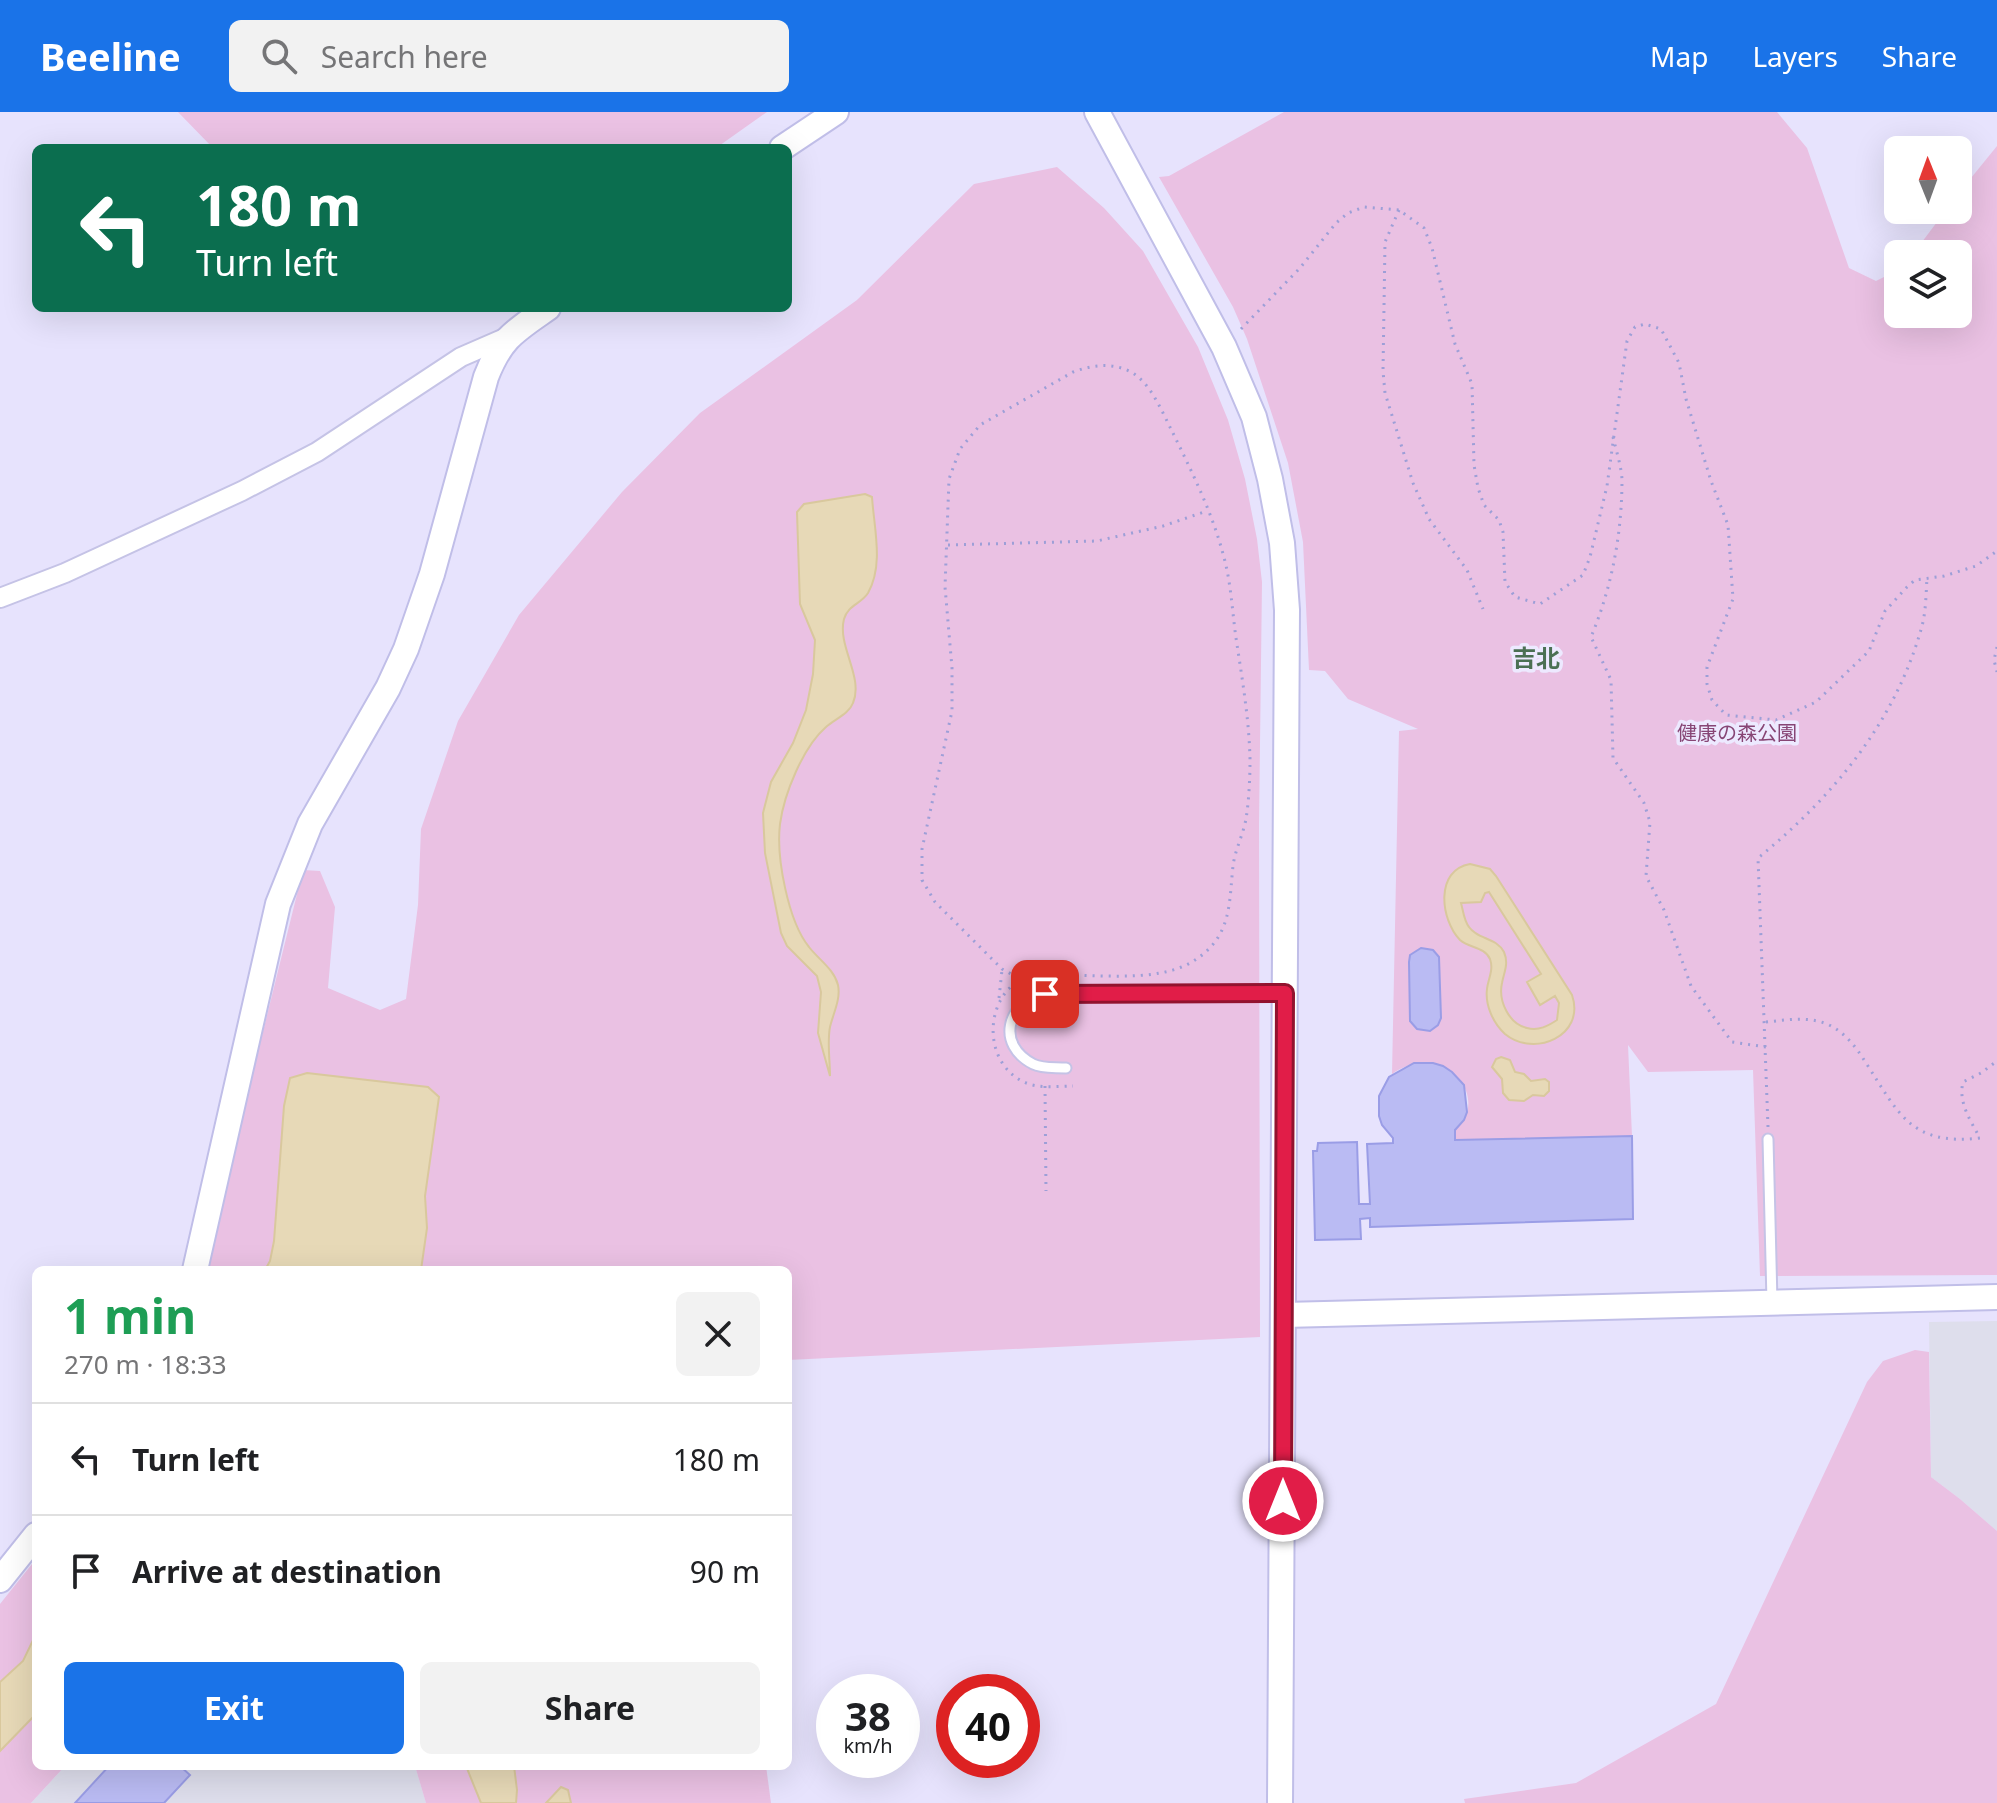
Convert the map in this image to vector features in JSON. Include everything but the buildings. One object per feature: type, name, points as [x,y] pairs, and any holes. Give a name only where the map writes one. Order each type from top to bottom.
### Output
[{"type":"street","points":[[788,144],[836,112]]},
{"type":"street","points":[[1097,112],[1224,347],[1254,417],[1282,543],[1287,610],[1280,1803]]},
{"type":"street","points":[[0,598],[65,573],[242,491],[317,452],[461,357],[507,337],[542,312]]},
{"type":"street","points":[[196,1266],[278,904],[310,824],[388,688],[406,649],[432,574],[486,377],[494,355],[507,337]]},
{"type":"street","points":[[1284,1315],[1997,1297]]},
{"type":"street","points":[[0,1580],[32,1540]]},
{"type":"lane","points":[[1066,1068],[1040,1067],[1017,1050],[1010,1024],[1026,1000],[1045,994],[1285,993]]},
{"type":"lane","points":[[1768,1139],[1772,1302]]},
{"type":"path","points":[[1241,329],[1348,213],[1364,207],[1399,210],[1424,228],[1432,248],[1455,344],[1472,384],[1474,465],[1484,505],[1499,520],[1503,532],[1505,582],[1515,597],[1540,604],[1583,575],[1607,486],[1627,341],[1635,327],[1645,324],[1661,329],[1679,363],[1690,413],[1728,525],[1733,599],[1707,667],[1707,684],[1712,700],[1726,715],[1776,720],[1816,702],[1869,651],[1885,611],[1915,580],[1944,576],[1976,566],[1997,551]]},
{"type":"path","points":[[1399,210],[1385,242],[1385,393],[1413,483],[1429,519],[1467,570],[1483,609]]},
{"type":"path","points":[[1088,366],[1118,367],[1143,380],[1174,436],[1207,511],[1224,556],[1246,705],[1250,759],[1246,819],[1233,867],[1234,880],[1225,926],[1207,951],[1184,967],[1169,972],[1013,975],[1002,969],[935,902],[922,880],[922,849],[952,711],[952,668],[945,587],[949,479],[954,463],[969,436],[980,425],[1073,372],[1088,366]]},
{"type":"path","points":[[1612,433],[1622,479],[1618,536],[1609,590],[1591,637],[1611,680],[1613,758],[1644,803],[1650,822],[1646,876],[1664,910],[1691,986],[1732,1042],[1766,1047]]},
{"type":"path","points":[[948,545],[1097,541],[1163,526],[1207,511]]},
{"type":"path","points":[[1768,1139],[1758,858],[1798,825],[1868,744],[1908,669],[1923,623],[1927,578]]},
{"type":"path","points":[[1997,647],[1994,660],[1997,672]]},
{"type":"path","points":[[1002,969],[1002,987],[992,1029],[998,1055],[1016,1077],[1026,1083],[1073,1086]]},
{"type":"path","points":[[999,1001],[1018,980],[1026,977]]},
{"type":"path","points":[[1765,1022],[1809,1019],[1830,1025],[1856,1046],[1898,1114],[1932,1136],[1957,1140],[1980,1138],[1960,1093],[1963,1082],[1997,1061]]},
{"type":"path","points":[[1045,1086],[1046,1191]]},
{"type":"shaded area","points":[[865,494],[872,497],[877,558],[868,593],[848,611],[844,619],[844,640],[855,683],[853,703],[826,727],[802,759],[790,785],[779,838],[785,888],[795,921],[809,947],[829,969],[838,985],[838,1001],[829,1033],[830,1076],[818,1033],[821,992],[817,976],[787,946],[781,933],[765,853],[763,813],[771,782],[793,743],[806,710],[813,674],[815,640],[800,604],[797,512],[804,504]]},
{"type":"shaded area","points":[[1470,864],[1490,869],[1572,995],[1572,1022],[1555,1039],[1530,1044],[1517,1041],[1505,1034],[1494,1019],[1487,995],[1490,959],[1484,952],[1460,940],[1453,931],[1445,908],[1446,885],[1459,868]],"holes":[[[1489,892],[1541,974],[1527,982],[1540,1005],[1555,996],[1559,1003],[1557,1020],[1543,1027],[1527,1028],[1515,1022],[1503,1004],[1504,952],[1469,927],[1461,903],[1481,902],[1485,893]]]},
{"type":"shaded area","points":[[1501,1057],[1510,1060],[1515,1072],[1524,1074],[1531,1081],[1545,1079],[1549,1082],[1549,1091],[1544,1096],[1533,1095],[1524,1101],[1509,1100],[1503,1093],[1502,1079],[1492,1067]]},
{"type":"shaded area","points":[[307,1073],[428,1087],[439,1097],[425,1196],[427,1228],[422,1266],[267,1266],[274,1241],[284,1106],[290,1078]]},
{"type":"shaded area","points":[[1997,1321],[1997,1531],[1931,1477],[1929,1322]]},
{"type":"shaded area","points":[[32,1642],[32,1718],[0,1751],[0,1682],[23,1661]]},
{"type":"shaded area","points":[[61,1770],[416,1770],[426,1803],[31,1803]]},
{"type":"shaded area","points":[[468,1770],[514,1770],[516,1803],[481,1803]]},
{"type":"shaded area","points":[[561,1787],[568,1790],[571,1803],[546,1803]]},
{"type":"green space","points":[[178,112],[767,112],[722,144],[209,144]]},
{"type":"green space","name":"健康の森公園","points":[[1284,112],[1777,112],[1807,148],[1849,268],[1876,281],[1884,277],[1884,328],[1972,328],[1972,240],[1924,240],[1936,224],[1972,224],[1972,177],[1997,146],[1997,1275],[1760,1276],[1753,1070],[1648,1072],[1628,1045],[1632,1136],[1455,1140],[1455,1130],[1465,1116],[1468,1102],[1465,1088],[1456,1076],[1443,1067],[1428,1063],[1410,1065],[1392,1074],[1399,731],[1418,729],[1348,699],[1325,671],[1309,670],[1303,542],[1288,463],[1247,339],[1233,307],[1159,177],[1169,176]]},
{"type":"green space","points":[[1057,167],[1104,208],[1143,251],[1198,347],[1228,420],[1245,479],[1262,582],[1260,1337],[792,1360],[792,1266],[205,1266],[303,870],[320,871],[335,907],[328,988],[380,1010],[406,999],[418,905],[421,829],[458,721],[519,615],[622,492],[700,413],[857,300],[974,184]]},
{"type":"green space","points":[[1915,1350],[1929,1352],[1931,1477],[1997,1531],[1997,1803],[1465,1803],[1464,1799],[1576,1783],[1716,1704],[1867,1382],[1883,1361]]},
{"type":"green space","points":[[32,1564],[32,1770],[61,1770],[31,1803],[0,1803],[0,1604]]},
{"type":"green space","points":[[416,1770],[767,1770],[771,1803],[426,1803]]},
{"type":"district","name":"吉北","points":[[1536,657]]},
{"type":"route","points":[[1045,994],[1285,993],[1283,1501]]}]
